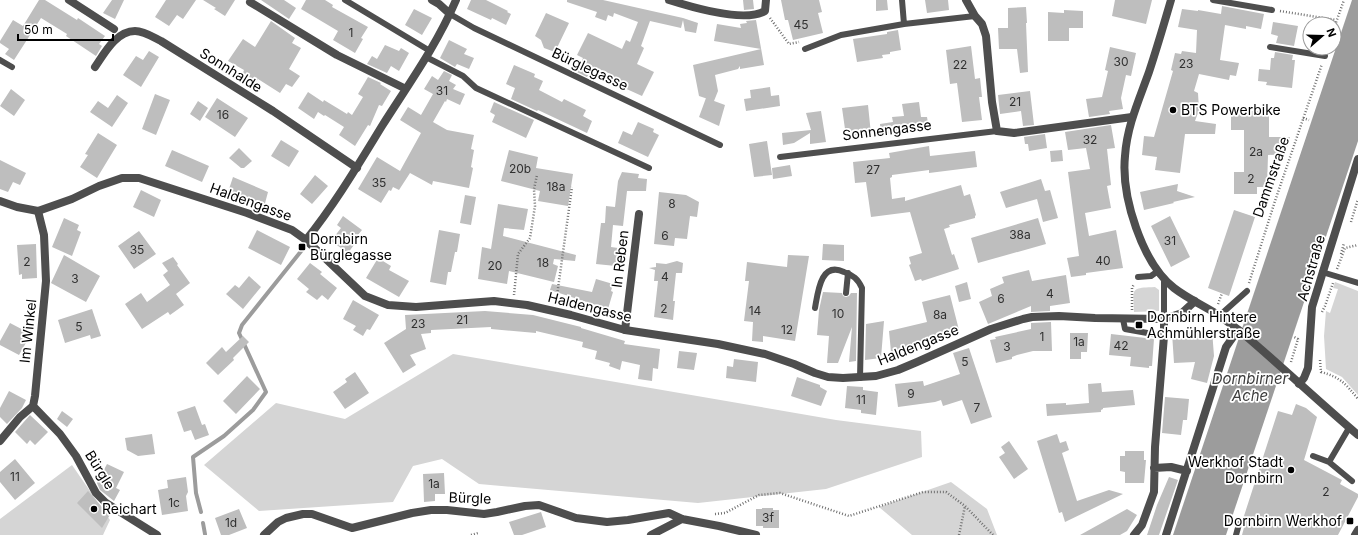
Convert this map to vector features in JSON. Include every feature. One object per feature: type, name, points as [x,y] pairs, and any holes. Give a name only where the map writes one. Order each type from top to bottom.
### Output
[{"type":"street","points":[[69,0],[114,29]]},
{"type":"street","name":"Bürglegasse","points":[[432,0],[450,14]]},
{"type":"street","points":[[306,240],[357,168],[428,54],[456,0]]},
{"type":"street","points":[[669,0],[689,7],[717,13],[758,15],[765,11],[766,0]]},
{"type":"street","points":[[966,0],[975,16],[982,24],[986,36],[992,102],[997,131]]},
{"type":"street","points":[[1171,0],[1149,72],[1132,117],[1125,156],[1124,176],[1126,192],[1132,218],[1141,240],[1158,271],[1174,288],[1237,329],[1358,435]]},
{"type":"street","points":[[250,2],[337,55],[406,89]]},
{"type":"street","name":"Sonnhalde","points":[[95,67],[118,38],[126,32],[136,31],[145,33],[273,111],[357,168]]},
{"type":"street","name":"Sonnengasse","points":[[997,131],[1014,133],[1132,117]]},
{"type":"street","name":"Achstraße","points":[[1299,384],[1304,378],[1308,368],[1312,307],[1358,159]]},
{"type":"street","name":"Haldengasse","points":[[38,211],[72,199],[99,186],[122,178],[140,178],[247,213],[292,230],[306,240],[365,296],[388,305],[416,307],[494,301],[527,305],[625,330],[718,344],[765,354],[815,373],[843,378],[876,376],[898,370],[991,329],[1022,319],[1059,316],[1164,319],[1182,313],[1195,301]]},
{"type":"street","points":[[0,201],[17,207],[38,211]]},
{"type":"street","name":"Im Winkel","points":[[33,406],[46,281],[44,235],[38,211]]},
{"type":"street","name":"In Reben","points":[[625,330],[639,214]]},
{"type":"street","points":[[1134,535],[1142,525],[1154,492],[1154,468],[1164,319]]},
{"type":"street","points":[[1166,535],[1226,347],[1237,329]]},
{"type":"street","points":[[0,441],[20,418],[33,406]]},
{"type":"street","name":"Bürgle","points":[[33,406],[60,434],[76,456],[96,493],[106,503],[157,535]]},
{"type":"street","points":[[1154,468],[1171,467],[1186,471]]},
{"type":"street","name":"Bürgle","points":[[264,535],[278,522],[286,518],[303,514],[312,514],[352,528],[412,513],[431,510],[447,510],[484,514],[525,506],[539,505],[576,518],[607,522],[669,513],[682,519],[756,535]]},
{"type":"street","points":[[650,535],[682,519]]},
{"type":"street","points":[[1355,535],[1358,530]]},
{"type":"lane","points":[[345,0],[463,76],[476,88],[649,168]]},
{"type":"lane","points":[[902,0],[904,24]]},
{"type":"lane","points":[[1213,0],[1272,10]]},
{"type":"lane","name":"Bürglegasse","points":[[450,14],[474,28],[720,145]]},
{"type":"lane","points":[[805,49],[841,35],[904,24],[975,16]]},
{"type":"lane","points":[[1270,47],[1302,52]]},
{"type":"lane","points":[[0,60],[12,67]]},
{"type":"lane","name":"Sonnengasse","points":[[780,157],[997,131]]},
{"type":"lane","points":[[815,308],[820,286],[826,274],[831,269],[839,269],[848,273],[856,279],[862,288],[860,378]]},
{"type":"lane","points":[[1138,277],[1151,276],[1158,271]]},
{"type":"lane","points":[[1322,272],[1358,283]]},
{"type":"lane","points":[[846,293],[848,273]]},
{"type":"lane","points":[[1164,278],[1164,319]]},
{"type":"lane","points":[[1219,316],[1246,291]]},
{"type":"lane","points":[[1123,319],[1125,329],[1164,336]]},
{"type":"lane","points":[[1329,462],[1349,428]]},
{"type":"lane","points":[[1313,456],[1329,462],[1352,481]]},
{"type":"lane","points":[[1236,535],[1239,524]]},
{"type":"path","points":[[1338,16],[1344,0]]},
{"type":"path","points":[[1272,10],[1310,16]]},
{"type":"path","points":[[765,11],[789,44],[804,41]]},
{"type":"path","name":"Dammstraße","points":[[1246,291],[1325,56]]},
{"type":"path","points":[[1303,118],[1309,120]]},
{"type":"path","points":[[514,304],[518,254],[530,238],[535,206],[534,189],[537,175]]},
{"type":"path","points":[[555,311],[572,188]]},
{"type":"path","points":[[1349,228],[1358,199]]},
{"type":"path","points":[[1339,265],[1344,242]]},
{"type":"path","points":[[1321,314],[1345,248],[1358,245]]},
{"type":"path","points":[[1132,314],[1132,288],[1134,285]]},
{"type":"path","points":[[1218,304],[1222,293]]},
{"type":"path","points":[[1291,362],[1298,339],[1294,337]]},
{"type":"path","points":[[1319,357],[1320,372],[1328,374],[1344,382],[1358,399]]},
{"type":"path","points":[[709,515],[725,513],[759,495],[780,493],[849,516],[923,492],[946,492],[965,506],[993,535]]},
{"type":"path","points":[[959,535],[965,506]]},
{"type":"path","points":[[471,535],[478,533]]},
{"type":"shaded area","points":[[1335,282],[1358,291],[1358,395],[1342,377],[1326,369],[1324,336],[1326,311],[1330,313],[1338,289],[1333,288]]},
{"type":"shaded area","points":[[1155,287],[1159,290],[1159,311],[1134,312],[1133,298],[1135,291],[1141,288]]},
{"type":"shaded area","points":[[453,354],[836,420],[921,431],[922,457],[826,489],[698,503],[479,484],[442,459],[413,466],[393,502],[259,511],[204,465],[276,403],[345,419]]},
{"type":"shaded area","points":[[72,465],[110,520],[103,535],[0,535],[0,519]]},
{"type":"shaded area","points":[[951,482],[987,509],[997,535],[912,535],[879,507]]},
{"type":"water","name":"Dornbirner Ache","points":[[1352,0],[1358,0],[1358,141],[1226,535],[1173,535],[1333,56],[1342,56],[1342,30]]},
{"type":"building","points":[[39,0],[45,0],[77,20],[78,18],[105,36],[99,44],[102,46],[96,56],[66,36],[67,34],[41,18],[14,60],[5,54],[9,49],[0,43],[0,41],[13,20],[23,26]]},
{"type":"building","points":[[112,0],[124,0],[115,19],[103,13]]},
{"type":"building","points":[[166,0],[196,0],[183,19],[177,15],[169,26],[155,17]]},
{"type":"building","points":[[203,0],[235,0],[225,16]]},
{"type":"building","points":[[261,0],[284,0],[296,8],[289,19]]},
{"type":"building","points":[[306,0],[325,0],[333,5],[332,7],[368,27],[361,38],[363,39],[355,53],[333,40],[338,31],[301,9]]},
{"type":"building","points":[[471,0],[486,0],[508,11],[507,12],[511,14],[506,25],[467,9]]},
{"type":"building","points":[[567,0],[603,0],[683,18],[698,23],[696,33],[685,31],[683,20],[681,28],[650,21],[641,46],[644,48],[637,64],[654,72],[642,96],[609,81],[611,74],[593,67],[587,77],[577,72],[583,58],[577,55],[588,33],[622,49],[626,40],[630,42],[638,22],[614,13],[613,17],[608,15],[606,21],[595,17],[597,12],[567,2]]},
{"type":"building","points":[[743,0],[753,0],[754,9],[744,10]]},
{"type":"building","points":[[781,0],[819,0],[822,12],[818,13],[823,33],[793,40],[788,20],[785,20]]},
{"type":"building","points":[[876,0],[887,0],[888,10],[876,11]]},
{"type":"building","points":[[925,0],[948,0],[949,10],[927,13]]},
{"type":"building","points":[[1115,0],[1152,0],[1146,24],[1112,16]]},
{"type":"building","points":[[1222,6],[1264,14],[1261,29],[1246,26],[1246,29],[1225,25],[1220,60],[1239,63],[1236,76],[1230,75],[1229,80],[1199,74],[1194,91],[1198,93],[1199,110],[1195,121],[1216,124],[1215,134],[1185,134],[1180,173],[1155,170],[1157,157],[1142,155],[1144,136],[1154,137],[1173,71],[1171,70],[1175,53],[1181,54],[1182,51],[1196,53],[1197,30],[1178,27],[1182,9],[1221,14]]},
{"type":"building","points":[[1026,7],[1028,72],[1020,73],[1017,49],[999,49],[998,28],[1008,28],[1008,8]]},
{"type":"building","points":[[414,9],[432,18],[422,35],[405,25]]},
{"type":"building","points":[[1064,10],[1083,11],[1083,28],[1069,28],[1069,41],[1048,41],[1048,12],[1064,13]]},
{"type":"building","points":[[546,13],[569,23],[555,52],[544,48],[541,40],[535,36]]},
{"type":"building","points":[[756,20],[764,65],[740,69],[740,66],[738,69],[715,75],[718,91],[714,101],[699,96],[693,65],[761,49],[714,41],[717,24],[741,28],[740,24],[747,23],[746,21]]},
{"type":"building","points":[[271,21],[295,38],[292,43],[301,48],[289,69],[300,76],[292,87],[286,84],[280,93],[258,79],[256,82],[243,73],[244,70],[228,61],[243,39],[255,47]]},
{"type":"building","points":[[1273,22],[1298,26],[1294,46],[1276,43],[1278,36],[1271,34]]},
{"type":"building","points":[[898,30],[901,50],[882,55],[883,58],[857,62],[853,39],[887,34],[887,32]]},
{"type":"building","points":[[449,40],[467,49],[464,54],[474,58],[469,69],[457,64],[455,67],[440,58]]},
{"type":"building","points":[[385,45],[399,51],[401,48],[409,53],[399,71],[391,66],[387,73],[367,64],[372,56],[377,59]]},
{"type":"building","points":[[971,46],[975,79],[980,78],[982,97],[979,97],[982,120],[962,122],[957,83],[950,84],[946,50]]},
{"type":"building","points":[[1110,47],[1136,53],[1131,76],[1126,75],[1121,98],[1123,109],[1109,111],[1110,114],[1089,117],[1086,99],[1102,97],[1108,71],[1105,70]]},
{"type":"building","points":[[149,51],[159,57],[141,87],[123,75],[136,56],[143,60]]},
{"type":"building","points":[[1275,52],[1293,55],[1292,60],[1295,60],[1292,88],[1266,85],[1267,82],[1258,81],[1259,69],[1270,70],[1271,58],[1274,58]]},
{"type":"building","points":[[514,65],[535,74],[534,77],[543,81],[539,90],[562,102],[564,99],[586,110],[583,116],[592,121],[587,133],[511,99],[515,88],[506,84]]},
{"type":"building","points":[[444,71],[452,75],[449,81],[456,85],[453,89],[465,94],[460,105],[447,99],[433,122],[447,130],[474,135],[471,149],[474,150],[471,167],[473,168],[469,188],[433,181],[432,185],[410,173],[399,190],[393,187],[391,191],[389,190],[381,203],[358,189],[377,157],[400,171],[421,133],[400,120],[408,107],[421,115],[433,94],[424,89],[432,76],[438,80]]},
{"type":"building","points":[[368,77],[381,83],[380,84],[391,91],[382,106],[379,105],[370,126],[368,125],[355,146],[339,135],[344,127],[318,112],[314,119],[298,108],[308,92],[323,102],[324,100],[347,114],[348,112],[352,115],[363,97],[358,94]]},
{"type":"building","points":[[770,87],[771,96],[779,95],[780,106],[746,111],[744,99],[751,98],[750,90]]},
{"type":"building","points":[[11,89],[25,100],[14,116],[0,106]]},
{"type":"building","points":[[1030,91],[1034,125],[1023,126],[1021,111],[1000,114],[998,95]]},
{"type":"building","points":[[155,94],[170,100],[156,135],[142,129]]},
{"type":"building","points":[[117,95],[128,103],[112,127],[90,112],[98,101],[108,108]]},
{"type":"building","points":[[217,98],[248,118],[235,137],[205,117]]},
{"type":"building","points":[[706,98],[725,105],[719,126],[699,117]]},
{"type":"building","points":[[198,101],[208,108],[200,121],[190,114]]},
{"type":"building","points":[[494,102],[534,120],[526,138],[492,122],[495,115],[490,112]]},
{"type":"building","points":[[919,102],[921,117],[927,117],[929,129],[881,135],[880,124],[893,122],[892,117],[904,116],[902,104]]},
{"type":"building","points":[[868,105],[871,134],[846,136],[842,108]]},
{"type":"building","points":[[821,111],[826,142],[810,144],[810,133],[794,143],[783,145],[782,133],[811,130],[806,113]]},
{"type":"building","points":[[1231,111],[1269,111],[1269,137],[1290,137],[1285,154],[1268,155],[1267,187],[1257,187],[1257,194],[1234,194],[1234,172],[1244,172],[1244,130],[1231,130]]},
{"type":"building","points":[[638,122],[654,129],[653,132],[659,135],[648,157],[618,143],[623,131],[632,135]]},
{"type":"building","points":[[1111,125],[1115,148],[1107,149],[1111,185],[1107,186],[1111,208],[1085,213],[1089,236],[1116,230],[1123,268],[1086,273],[1086,275],[1071,277],[1067,258],[1079,256],[1068,172],[1090,169],[1086,148],[1068,150],[1065,132]]},
{"type":"building","points":[[98,133],[117,145],[97,178],[80,167],[88,155],[85,154]]},
{"type":"building","points":[[1045,134],[1047,148],[1029,151],[1028,144],[1025,144],[1024,137]]},
{"type":"building","points":[[281,140],[299,151],[289,167],[271,156]]},
{"type":"building","points":[[767,141],[772,175],[754,177],[749,144]]},
{"type":"building","points":[[929,146],[930,156],[975,151],[977,167],[929,173],[929,170],[892,175],[890,178],[892,199],[905,197],[905,201],[961,185],[964,196],[970,194],[976,215],[975,218],[949,225],[950,227],[944,229],[952,255],[954,254],[959,269],[922,281],[921,279],[915,281],[909,265],[911,264],[909,257],[922,253],[910,212],[871,217],[866,182],[855,183],[853,162],[890,158],[889,153]]},
{"type":"building","points":[[239,148],[252,161],[244,168],[241,168],[229,158]]},
{"type":"building","points":[[172,150],[209,166],[202,182],[165,166]]},
{"type":"building","points":[[509,150],[538,157],[536,168],[573,174],[568,206],[538,201],[540,191],[501,181]]},
{"type":"building","points":[[1062,150],[1063,161],[1051,162],[1050,151]]},
{"type":"building","points":[[0,160],[26,173],[20,185],[13,182],[8,192],[0,189]]},
{"type":"building","points":[[790,165],[792,176],[773,179],[772,168]]},
{"type":"building","points":[[622,172],[639,174],[638,178],[647,179],[646,191],[627,191],[623,226],[613,225],[611,247],[618,248],[616,266],[596,264],[601,223],[605,223],[606,206],[615,207],[618,181]]},
{"type":"building","points":[[315,175],[328,186],[312,204],[300,194]]},
{"type":"building","points":[[233,177],[268,192],[264,207],[227,195]]},
{"type":"building","points":[[1041,179],[1045,191],[1050,190],[1058,218],[1043,222],[1037,199],[1006,208],[1000,192]]},
{"type":"building","points":[[1178,184],[1177,191],[1195,197],[1144,210],[1140,192]]},
{"type":"building","points":[[141,190],[161,200],[154,217],[133,207]]},
{"type":"building","points":[[659,192],[686,195],[699,202],[697,217],[690,216],[687,239],[675,238],[674,246],[654,244]]},
{"type":"building","points":[[465,195],[476,197],[471,225],[460,223]]},
{"type":"building","points":[[498,204],[528,209],[524,230],[504,228],[503,236],[576,255],[575,261],[554,259],[553,264],[558,266],[554,282],[509,271],[507,284],[478,279],[482,247],[491,249]]},
{"type":"building","points":[[1234,210],[1255,217],[1229,296],[1208,288]]},
{"type":"building","points":[[343,216],[362,230],[357,236],[359,238],[348,253],[331,241],[341,228],[337,225]]},
{"type":"building","points":[[1170,216],[1190,257],[1171,267],[1151,226]]},
{"type":"building","points":[[64,218],[79,225],[77,230],[81,232],[72,256],[52,247]]},
{"type":"building","points":[[1038,218],[1046,244],[978,263],[971,238]]},
{"type":"building","points":[[257,230],[290,247],[281,265],[248,248]]},
{"type":"building","points":[[439,230],[460,234],[457,252],[455,252],[451,272],[448,272],[446,285],[430,282]]},
{"type":"building","points":[[139,231],[156,254],[134,269],[118,246]]},
{"type":"building","points":[[36,244],[37,278],[22,279],[22,274],[19,275],[17,245]]},
{"type":"building","points":[[823,244],[844,245],[844,261],[822,260]]},
{"type":"building","points":[[64,255],[100,276],[86,302],[51,283]]},
{"type":"building","points":[[788,255],[809,256],[795,341],[763,336],[763,342],[752,341],[753,322],[744,321],[749,281],[745,281],[747,262],[787,267]]},
{"type":"building","points":[[173,257],[190,283],[176,294],[184,305],[170,315],[168,312],[142,329],[125,304],[141,293],[147,302],[170,285],[163,275],[168,271],[162,263]]},
{"type":"building","points":[[378,258],[391,266],[389,270],[409,281],[399,297],[366,278]]},
{"type":"building","points":[[677,261],[683,263],[682,273],[676,273],[673,301],[675,301],[673,320],[654,317],[658,281],[654,281],[655,270],[649,268],[656,267],[656,263],[666,264]]},
{"type":"building","points":[[310,263],[322,272],[320,274],[337,288],[328,300],[322,295],[317,300],[306,292],[309,289],[297,279]]},
{"type":"building","points":[[1029,270],[1032,281],[1066,275],[1070,303],[1050,306],[1050,311],[1031,312],[1031,306],[988,324],[979,302],[992,296],[990,289],[1004,283],[1002,277]]},
{"type":"building","points":[[249,276],[261,287],[243,309],[226,294],[235,285],[239,288]]},
{"type":"building","points":[[596,279],[613,284],[611,291],[613,292],[608,309],[550,290],[552,284],[592,292]]},
{"type":"building","points":[[967,282],[971,299],[959,302],[955,286]]},
{"type":"building","points":[[823,292],[842,293],[843,296],[846,297],[851,293],[857,293],[856,361],[849,362],[852,327],[838,363],[827,363],[829,336],[817,335],[819,310]]},
{"type":"building","points":[[950,295],[959,330],[931,337],[932,340],[916,344],[917,346],[891,352],[889,331],[927,322],[922,302]]},
{"type":"building","points":[[353,300],[379,315],[370,330],[367,329],[363,336],[353,330],[356,326],[343,319]]},
{"type":"building","points":[[92,309],[101,336],[91,339],[90,335],[65,343],[58,320]]},
{"type":"building","points":[[485,311],[533,315],[581,327],[625,341],[624,344],[660,349],[658,369],[653,368],[652,381],[638,379],[640,365],[622,361],[620,370],[609,366],[610,363],[595,359],[597,351],[582,347],[583,342],[536,331],[536,333],[491,329],[491,327],[431,330],[431,333],[421,334],[426,349],[410,355],[416,365],[403,373],[384,343],[406,329],[405,315]]},
{"type":"building","points":[[884,321],[881,358],[865,360],[866,324]]},
{"type":"building","points":[[1051,322],[1052,351],[1033,351],[996,363],[990,340],[996,339],[995,337],[1031,329],[1031,323]]},
{"type":"building","points":[[10,323],[31,334],[19,355],[0,345],[0,341]]},
{"type":"building","points":[[1212,330],[1214,356],[1207,383],[1191,379],[1195,362],[1174,363],[1172,333]]},
{"type":"building","points":[[1070,333],[1088,333],[1087,352],[1081,352],[1081,359],[1070,359]]},
{"type":"building","points":[[1111,334],[1154,339],[1152,366],[1149,366],[1149,368],[1130,366],[1131,357],[1109,355]]},
{"type":"building","points":[[243,336],[249,342],[233,358],[234,360],[218,375],[206,363],[222,347],[226,352]]},
{"type":"building","points":[[969,348],[992,417],[971,424],[962,400],[943,406],[941,400],[898,407],[895,384],[923,381],[924,386],[960,374],[953,353]]},
{"type":"building","points":[[679,351],[697,353],[694,370],[677,368]]},
{"type":"building","points":[[734,359],[758,362],[756,382],[726,378],[727,366],[733,367]]},
{"type":"building","points":[[355,372],[369,393],[345,409],[333,392],[347,382],[345,379]]},
{"type":"building","points":[[247,376],[260,389],[236,414],[223,401]]},
{"type":"building","points":[[797,377],[820,385],[820,387],[827,391],[821,406],[791,396]]},
{"type":"building","points":[[1101,383],[1102,392],[1133,390],[1135,405],[1103,408],[1101,412],[1047,416],[1046,404],[1066,403],[1066,405],[1089,403],[1088,384]]},
{"type":"building","points":[[847,386],[863,387],[863,390],[878,392],[876,415],[861,413],[861,410],[845,408]]},
{"type":"building","points":[[9,391],[26,400],[22,408],[7,424],[0,417],[0,408]]},
{"type":"building","points":[[1165,397],[1189,399],[1187,420],[1183,420],[1181,435],[1162,433]]},
{"type":"building","name":"Werkhof Stadt Dornbirn","points":[[1296,404],[1306,408],[1317,417],[1304,460],[1342,480],[1340,484],[1358,494],[1358,497],[1338,535],[1242,535],[1246,520],[1243,519],[1278,411],[1292,415]]},
{"type":"building","points":[[195,406],[202,425],[205,424],[209,435],[195,440],[191,430],[184,432],[177,412]]},
{"type":"building","points":[[62,411],[73,419],[67,427],[57,419]]},
{"type":"building","points":[[30,415],[48,432],[35,445],[30,440],[27,444],[15,432]]},
{"type":"building","points":[[152,434],[155,454],[138,456],[127,450],[125,438]]},
{"type":"building","points":[[1057,434],[1060,443],[1066,441],[1069,450],[1062,453],[1077,501],[1109,490],[1123,494],[1065,522],[1062,512],[1059,513],[1037,441]]},
{"type":"building","points":[[1009,441],[1028,469],[1014,479],[999,457],[1005,453],[1001,447]]},
{"type":"building","points":[[1125,451],[1144,451],[1144,460],[1146,460],[1144,483],[1125,483],[1125,472],[1120,471],[1120,456],[1125,456]]},
{"type":"building","points":[[15,459],[35,483],[15,500],[0,482],[0,472]]},
{"type":"building","points":[[107,464],[124,472],[116,488],[120,490],[114,501],[100,490],[97,483]]},
{"type":"building","points":[[444,473],[445,494],[435,494],[435,501],[424,502],[423,474]]},
{"type":"building","points":[[186,477],[188,511],[162,515],[158,490],[168,488],[167,480]]},
{"type":"building","points":[[1169,477],[1178,480],[1159,535],[1147,535],[1157,505]]},
{"type":"building","name":"Reichart","points":[[88,491],[102,507],[111,513],[102,528],[77,503]]},
{"type":"building","points":[[773,508],[773,510],[779,510],[779,528],[763,528],[763,526],[756,526],[756,509]]},
{"type":"building","points":[[239,509],[247,528],[229,535],[221,535],[215,518]]},
{"type":"building","points":[[1127,509],[1137,515],[1127,531],[1120,535],[1080,535]]},
{"type":"building","points":[[541,512],[546,527],[522,535],[514,535],[509,522]]},
{"type":"waterway","points":[[201,512],[196,493],[193,457],[224,436],[253,410],[266,392],[239,333],[242,325],[302,250]]},
{"type":"waterway","points":[[203,523],[205,534]]},
{"type":"place","name":"BTS Powerbike","points":[[1173,110]]},
{"type":"place","name":"Dornbirn Bürglegasse","points":[[302,247]]},
{"type":"place","name":"Dornbirn Hintere Achmühlerstraße","points":[[1139,325]]},
{"type":"place","name":"Werkhof Stadt Dornbirn","points":[[1291,470]]},
{"type":"place","name":"Reichart","points":[[94,509]]},
{"type":"place","name":"Dornbirn Werkhof","points":[[1350,521]]}]
